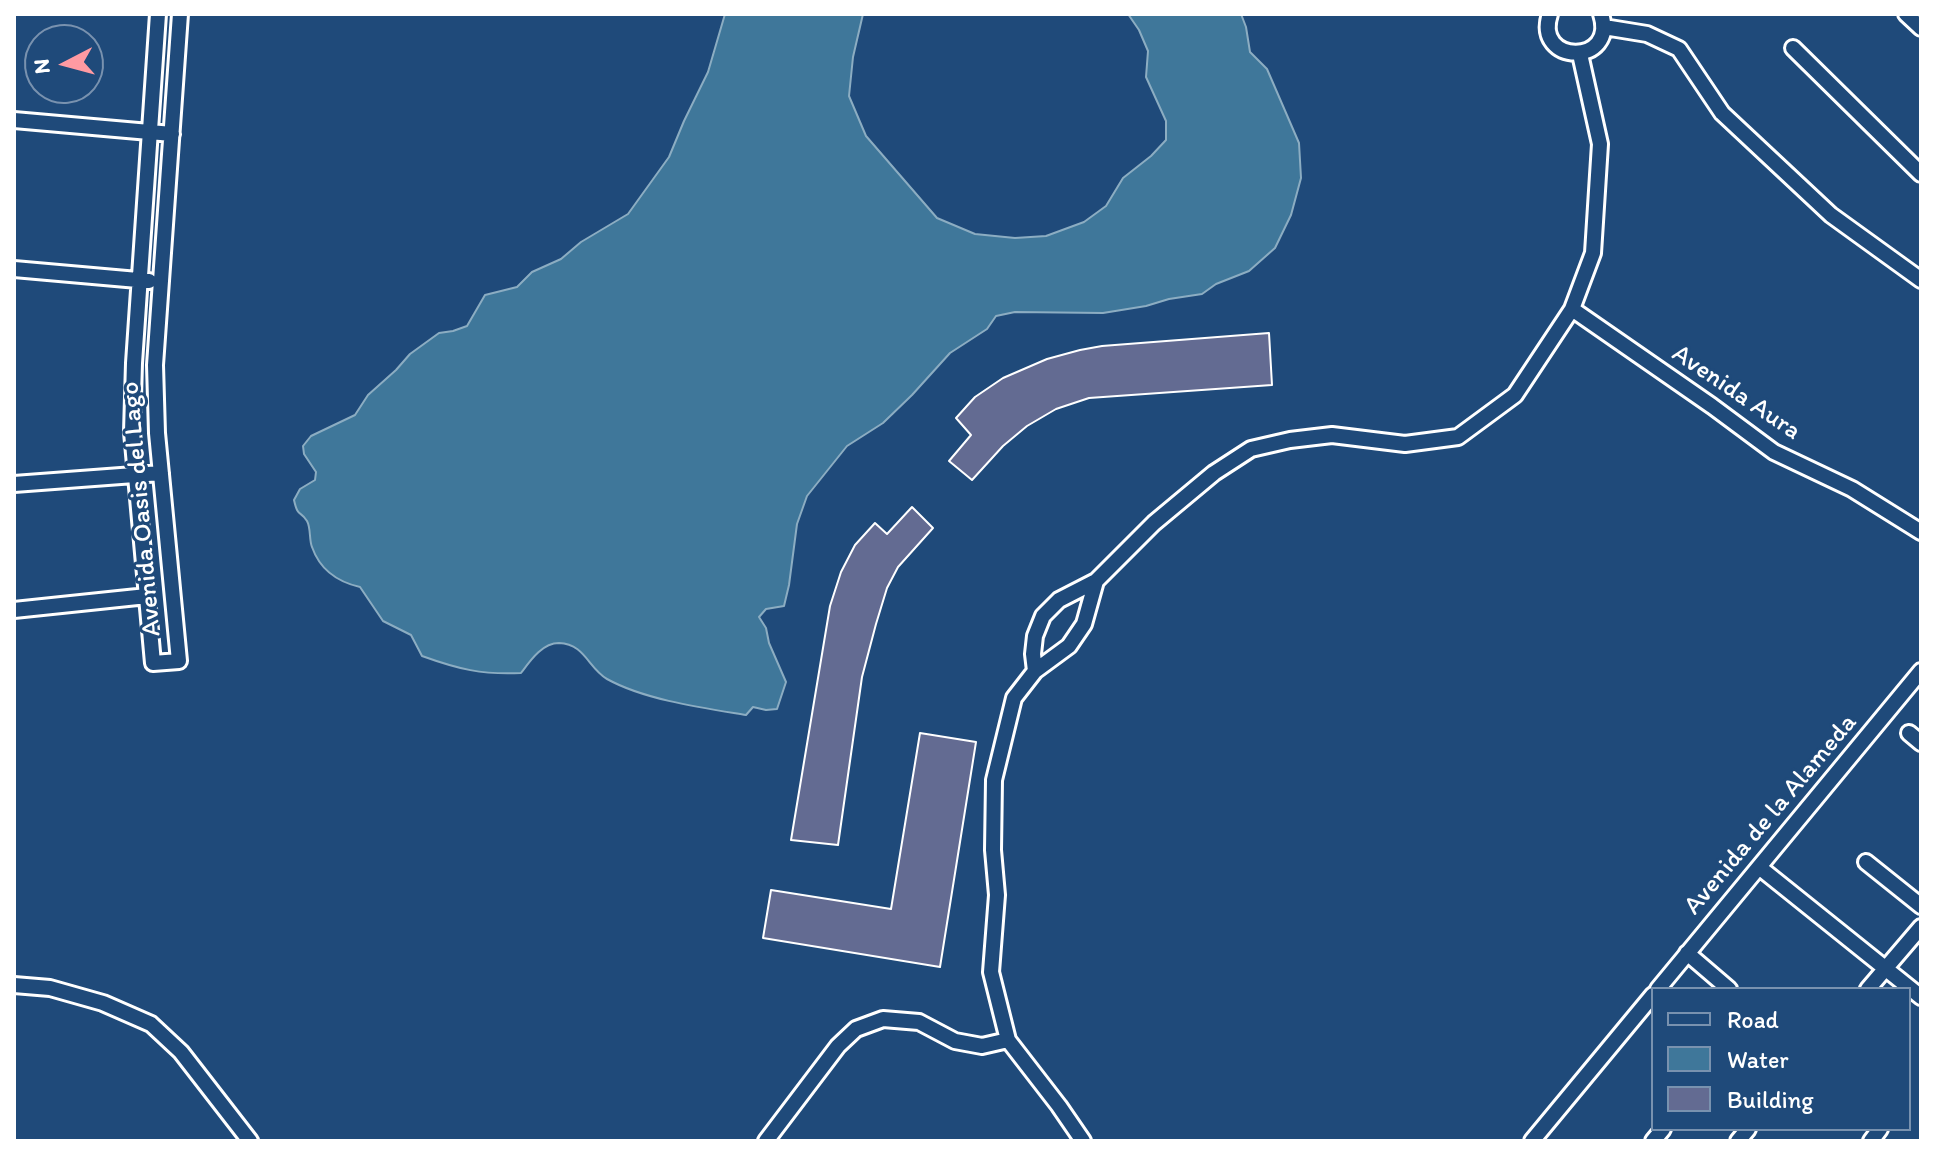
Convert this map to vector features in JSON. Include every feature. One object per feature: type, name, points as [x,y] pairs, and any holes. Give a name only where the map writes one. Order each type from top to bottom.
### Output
[{"type":"street","name":"Avenida Oasis del Lago","points":[[158,14],[132,418],[153,663],[179,661],[157,433],[155,365],[180,14]]},
{"type":"street","points":[[1550,14],[1548,30],[1556,46],[1571,54],[1580,54],[1597,45],[1602,36],[1602,21],[1647,34],[1679,49],[1722,113],[1831,215],[1921,280]]},
{"type":"street","points":[[1906,14],[1921,28]]},
{"type":"street","points":[[156,48],[178,50]]},
{"type":"street","points":[[1793,48],[1921,174]]},
{"type":"street","points":[[1035,671],[1035,636],[1043,616],[1059,600],[1096,581],[1154,523],[1214,473],[1251,449],[1332,435],[1405,444],[1458,437],[1515,395],[1572,309],[1593,253],[1600,144],[1580,54]]},
{"type":"street","points":[[14,120],[172,134]]},
{"type":"street","points":[[14,269],[161,282]]},
{"type":"street","name":"Avenida Aura","points":[[1572,309],[1774,452],[1852,489],[1921,532]]},
{"type":"street","points":[[14,484],[161,473]]},
{"type":"street","points":[[1083,1141],[1008,1040],[991,972],[997,895],[993,850],[994,780],[1014,698],[1035,671],[1069,646],[1084,624],[1096,581]]},
{"type":"street","points":[[14,610],[147,596]]},
{"type":"street","name":"Avenida de la Alameda","points":[[1660,987],[1921,671]]},
{"type":"street","points":[[1866,862],[1921,906]]},
{"type":"street","points":[[1759,867],[1908,987]]},
{"type":"street","points":[[1870,987],[1921,927]]},
{"type":"street","points":[[1687,953],[1727,987]]},
{"type":"street","points":[[14,985],[50,988],[103,1003],[151,1024],[181,1052],[250,1141]]},
{"type":"street","points":[[1532,1141],[1651,997]]},
{"type":"street","points":[[766,1141],[838,1046],[856,1029],[883,1019],[919,1022],[955,1041],[982,1046],[1008,1040]]},
{"type":"water","points":[[725,14],[863,14],[853,57],[849,96],[866,136],[937,218],[975,234],[1015,238],[1046,236],[1084,222],[1106,206],[1123,178],[1166,140],[1166,121],[1146,77],[1148,51],[1128,14],[1241,14],[1250,52],[1267,69],[1299,143],[1301,178],[1291,215],[1275,248],[1249,271],[1216,284],[1202,294],[1103,313],[1015,312],[996,316],[987,329],[950,353],[883,423],[847,446],[807,496],[797,524],[784,606],[766,609],[759,617],[786,682],[777,709],[753,707],[746,715],[639,692],[607,679],[581,652],[568,644],[553,644],[542,649],[521,673],[470,670],[422,656],[411,635],[383,621],[360,587],[331,574],[315,555],[308,524],[298,512],[294,500],[300,489],[315,480],[316,472],[304,454],[303,446],[311,436],[355,415],[368,395],[410,354],[439,333],[467,326],[485,295],[517,287],[532,272],[561,259],[581,242],[628,214],[669,157],[708,72]]},
{"type":"building","points":[[1269,333],[1272,385],[1089,398],[1056,409],[1027,426],[1003,446],[972,480],[949,461],[971,435],[956,418],[975,397],[1003,378],[1047,359],[1102,346]]},
{"type":"building","points":[[912,507],[933,528],[898,567],[887,588],[876,624],[862,677],[838,845],[791,840],[830,606],[841,572],[855,545],[875,523],[887,534]]},
{"type":"building","points":[[920,733],[976,742],[940,967],[763,938],[771,890],[891,909]]}]
